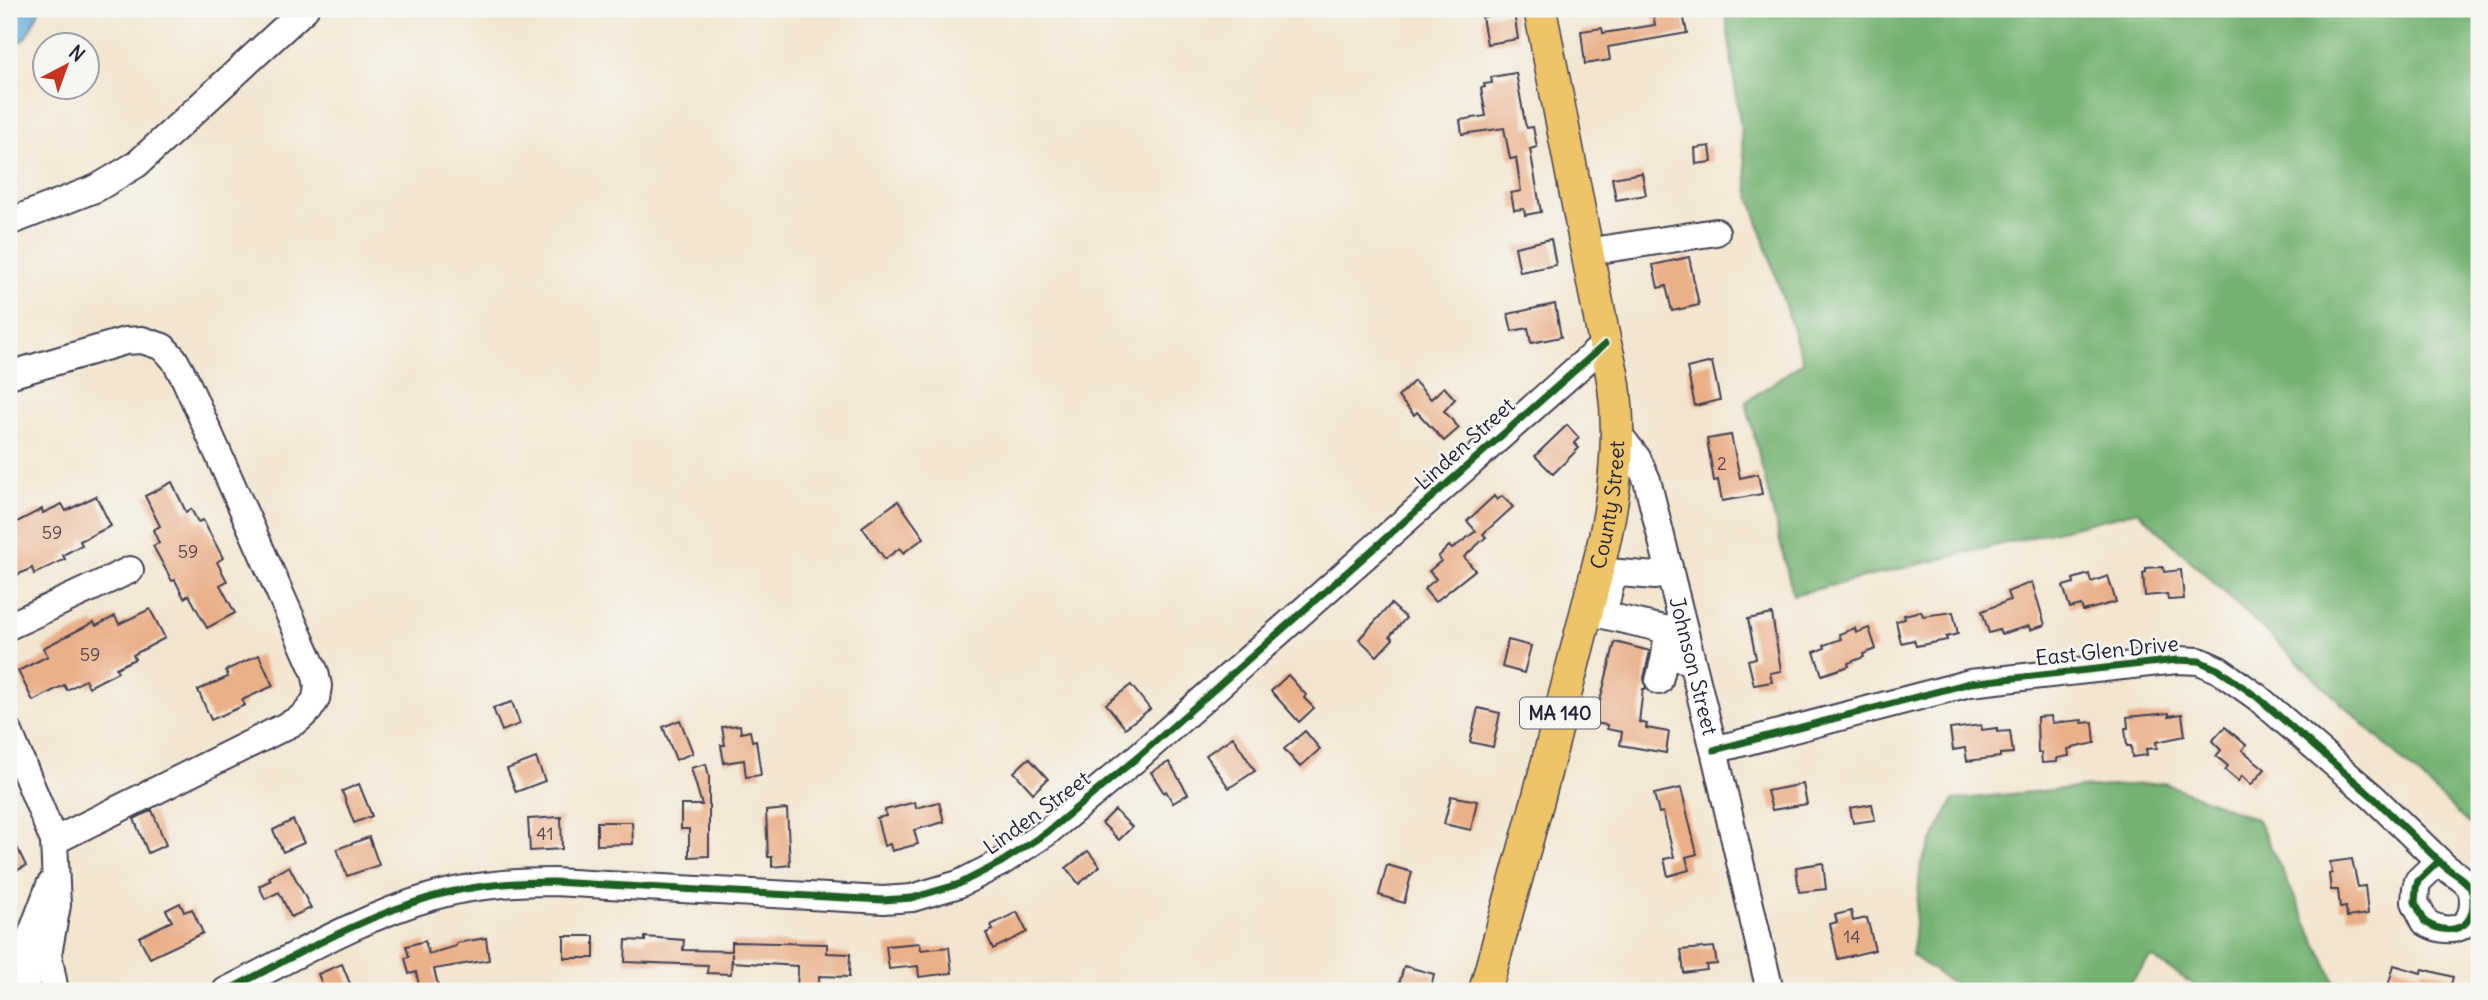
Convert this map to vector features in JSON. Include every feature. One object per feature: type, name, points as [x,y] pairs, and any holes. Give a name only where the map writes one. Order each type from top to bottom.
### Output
[{"type":"main road","name":"County Street","points":[[1485,991],[1605,572],[1612,503],[1616,431],[1612,368],[1586,252],[1540,9]]},
{"type":"street","points":[[9,222],[97,188],[137,164],[304,9]]},
{"type":"street","points":[[1586,252],[1716,232]]},
{"type":"street","points":[[9,374],[133,340],[156,343],[169,353],[185,379],[297,627],[313,665],[318,686],[313,705],[298,720],[54,841]]},
{"type":"street","name":"Linden Street","points":[[226,991],[405,906],[432,897],[491,885],[553,883],[883,900],[928,894],[980,874],[1046,833],[1129,765],[1605,344]]},
{"type":"street","name":"Johnson Street","points":[[1616,431],[1637,458],[1647,480],[1662,572],[1692,660],[1770,991]]},
{"type":"street","points":[[9,626],[130,570]]},
{"type":"street","points":[[1658,627],[1662,606],[1662,572],[1605,572],[1603,615],[1668,630],[1662,668],[1692,660]]},
{"type":"street","name":"East Glen Drive","points":[[1714,750],[1970,683],[2177,660],[2199,661],[2219,670],[2277,714],[2373,797],[2439,861]]},
{"type":"street","points":[[9,732],[54,841],[55,874],[34,924],[28,951],[26,991]]},
{"type":"street","points":[[28,951],[50,975],[55,991]]},
{"type":"green space","points":[[1725,9],[2479,9],[2479,833],[2138,511],[1793,595],[1746,402],[1803,362],[1749,193]]},
{"type":"green space","points":[[2164,783],[2258,820],[2339,991],[2204,991],[2151,957],[2123,991],[1963,991],[1912,955],[1921,863],[1953,800],[2061,789]]},
{"type":"water","points":[[9,9],[40,9],[27,36],[9,51]]},
{"type":"building","points":[[1652,9],[1682,9],[1687,33],[1608,47],[1610,60],[1585,64],[1581,31],[1602,28],[1603,33],[1655,25]]},
{"type":"building","points":[[1514,12],[1518,39],[1487,44],[1482,17]]},
{"type":"building","points":[[1516,73],[1525,123],[1527,128],[1533,127],[1537,147],[1530,149],[1541,212],[1525,215],[1524,209],[1514,210],[1511,193],[1521,191],[1516,158],[1510,159],[1504,128],[1462,134],[1460,120],[1486,116],[1481,88],[1485,87],[1484,84],[1492,83],[1491,77]]},
{"type":"building","points":[[1710,146],[1712,162],[1696,164],[1695,148]]},
{"type":"building","points":[[1642,173],[1646,195],[1616,200],[1612,178]]},
{"type":"building","points":[[1551,239],[1556,265],[1520,272],[1515,247]]},
{"type":"building","points":[[1689,257],[1699,305],[1672,311],[1666,286],[1658,288],[1653,265]]},
{"type":"building","points":[[1555,304],[1561,337],[1531,343],[1528,328],[1512,331],[1508,314]]},
{"type":"building","points":[[1712,362],[1720,400],[1695,406],[1687,368]]},
{"type":"building","points":[[1414,381],[1431,399],[1444,387],[1455,399],[1444,411],[1459,428],[1444,441],[1417,412],[1414,415],[1398,397]]},
{"type":"building","points":[[1567,425],[1579,438],[1574,443],[1579,448],[1553,474],[1535,456]]},
{"type":"building","points":[[1731,435],[1740,478],[1758,474],[1762,494],[1722,501],[1718,480],[1714,481],[1707,439]]},
{"type":"building","points":[[172,482],[186,512],[191,509],[198,522],[203,520],[223,558],[217,562],[227,581],[220,585],[235,613],[207,628],[189,595],[184,598],[175,580],[172,581],[153,546],[159,543],[153,530],[160,526],[145,496]]},
{"type":"building","points":[[96,496],[111,526],[80,541],[82,545],[63,555],[65,559],[34,574],[32,568],[13,577],[9,567],[9,526],[42,509],[43,513],[62,504],[66,511]]},
{"type":"building","points":[[1494,496],[1497,500],[1502,496],[1513,507],[1483,534],[1486,537],[1464,557],[1475,570],[1435,602],[1424,589],[1436,579],[1429,571],[1441,561],[1438,557],[1449,546],[1452,549],[1476,531],[1467,521]]},
{"type":"building","points":[[898,501],[924,538],[903,553],[900,548],[885,559],[862,527]]},
{"type":"building","points":[[2163,567],[2164,572],[2181,570],[2184,599],[2168,600],[2167,594],[2145,596],[2143,573],[2146,568]]},
{"type":"building","points":[[2089,574],[2091,582],[2108,576],[2116,602],[2083,611],[2081,605],[2070,608],[2063,586],[2074,583],[2073,579]]},
{"type":"building","points":[[2032,582],[2045,625],[2030,630],[2029,626],[2001,634],[1999,630],[1989,633],[1982,611],[2010,600],[2007,592]]},
{"type":"building","points":[[1391,604],[1406,618],[1390,636],[1393,639],[1377,656],[1359,639]]},
{"type":"building","points":[[150,609],[165,638],[133,655],[135,659],[116,668],[118,672],[89,687],[85,680],[67,690],[64,685],[33,701],[18,671],[48,656],[43,648],[94,622],[96,626],[115,616],[119,624]]},
{"type":"building","points":[[1921,611],[1923,616],[1953,612],[1958,634],[1946,637],[1947,640],[1916,646],[1914,640],[1901,643],[1896,621],[1905,619],[1904,615]]},
{"type":"building","points":[[1772,614],[1781,671],[1770,673],[1772,682],[1754,685],[1748,660],[1756,658],[1748,619]]},
{"type":"building","points":[[1855,628],[1856,633],[1869,628],[1876,649],[1848,663],[1849,666],[1822,675],[1814,652],[1841,639],[1839,634]]},
{"type":"building","points":[[1508,640],[1531,646],[1524,673],[1502,667]]},
{"type":"building","points":[[1615,642],[1650,651],[1639,722],[1647,724],[1646,728],[1669,732],[1666,753],[1620,745],[1622,732],[1607,729],[1607,725],[1592,723],[1596,701],[1600,701]]},
{"type":"building","points":[[259,655],[273,686],[242,700],[245,705],[211,720],[198,690],[228,677],[226,670]]},
{"type":"building","points":[[1288,675],[1314,708],[1299,722],[1271,691]]},
{"type":"building","points":[[1131,685],[1150,709],[1125,728],[1106,704]]},
{"type":"building","points":[[512,702],[520,724],[502,731],[493,708]]},
{"type":"building","points":[[1478,708],[1500,713],[1493,747],[1470,742]]},
{"type":"building","points":[[2169,713],[2169,716],[2182,714],[2185,736],[2156,742],[2157,748],[2146,749],[2147,755],[2132,757],[2131,746],[2127,746],[2127,717]]},
{"type":"building","points":[[2051,716],[2052,723],[2082,720],[2082,723],[2093,722],[2095,743],[2068,749],[2069,756],[2057,758],[2057,762],[2042,763],[2041,753],[2038,753],[2037,717]]},
{"type":"building","points":[[680,720],[693,753],[676,760],[663,727]]},
{"type":"building","points":[[740,725],[741,733],[750,731],[752,741],[756,740],[761,775],[746,777],[744,760],[724,763],[722,727]]},
{"type":"building","points":[[1981,725],[1982,730],[1997,728],[1997,732],[2010,731],[2013,753],[1967,761],[1965,748],[1953,750],[1950,729]]},
{"type":"building","points":[[2225,727],[2246,745],[2242,750],[2265,769],[2251,785],[2242,776],[2238,781],[2225,770],[2228,766],[2216,756],[2221,750],[2212,741]]},
{"type":"building","points":[[1305,731],[1320,749],[1300,767],[1284,749]]},
{"type":"building","points":[[1233,737],[1255,771],[1229,788],[1206,755]]},
{"type":"building","points":[[536,758],[545,781],[516,792],[507,769]]},
{"type":"building","points":[[1029,758],[1048,779],[1033,793],[1014,772]]},
{"type":"building","points":[[1169,762],[1188,794],[1173,803],[1151,772]]},
{"type":"building","points":[[706,764],[709,776],[709,856],[689,857],[689,829],[681,829],[681,805],[702,805],[691,768]]},
{"type":"building","points":[[359,784],[372,816],[354,823],[342,791]]},
{"type":"building","points":[[1803,784],[1807,804],[1772,810],[1767,791]]},
{"type":"building","points":[[1681,788],[1697,854],[1686,857],[1689,870],[1668,876],[1664,859],[1674,857],[1663,812],[1659,813],[1654,794]]},
{"type":"building","points":[[1451,796],[1477,801],[1471,830],[1444,824]]},
{"type":"building","points":[[915,802],[916,808],[939,802],[944,822],[914,830],[918,844],[892,851],[890,844],[884,846],[877,818],[886,816],[885,810]]},
{"type":"building","points":[[1872,804],[1875,820],[1853,823],[1850,808]]},
{"type":"building","points":[[787,809],[790,865],[772,867],[772,857],[768,857],[766,811]]},
{"type":"building","points":[[152,810],[166,845],[148,853],[134,819]]},
{"type":"building","points":[[1115,810],[1132,827],[1119,840],[1102,823]]},
{"type":"building","points":[[561,817],[562,849],[530,851],[528,819]]},
{"type":"building","points":[[293,820],[304,843],[283,852],[273,830]]},
{"type":"building","points":[[597,822],[632,822],[633,844],[597,845]]},
{"type":"building","points":[[9,830],[26,866],[9,874]]},
{"type":"building","points":[[369,837],[379,865],[347,876],[337,849]]},
{"type":"building","points":[[1088,851],[1100,866],[1079,884],[1066,868]]},
{"type":"building","points":[[2352,859],[2358,887],[2365,886],[2368,914],[2347,917],[2346,907],[2340,908],[2338,890],[2331,890],[2330,862]]},
{"type":"building","points":[[1823,863],[1826,889],[1799,892],[1796,867]]},
{"type":"building","points":[[1387,865],[1412,872],[1404,903],[1379,895]]},
{"type":"building","points":[[289,866],[311,908],[291,917],[279,892],[265,899],[259,886]]},
{"type":"building","points":[[180,903],[184,912],[192,909],[203,933],[150,958],[139,937],[172,921],[166,910]]},
{"type":"building","points":[[1851,911],[1853,921],[1867,918],[1875,950],[1838,959],[1830,924],[1837,922],[1835,915]]},
{"type":"building","points":[[1017,912],[1027,932],[993,949],[986,933],[993,930],[991,925]]},
{"type":"building","points":[[564,936],[594,936],[594,958],[564,958]]},
{"type":"building","points":[[645,937],[684,940],[683,950],[732,951],[732,942],[827,944],[827,953],[850,954],[849,977],[819,976],[819,991],[797,991],[798,966],[732,962],[732,953],[731,974],[707,973],[708,965],[625,962],[626,940],[645,941]]},
{"type":"building","points":[[486,938],[489,960],[434,969],[438,985],[420,989],[416,972],[409,974],[405,958],[409,957],[406,946],[425,941],[429,954],[456,946],[456,943]]},
{"type":"building","points":[[920,943],[921,950],[949,947],[952,973],[919,977],[918,966],[889,969],[886,946]]},
{"type":"building","points":[[1714,947],[1717,964],[1706,965],[1707,970],[1684,973],[1681,950]]},
{"type":"building","points":[[342,964],[353,991],[325,991],[318,974]]},
{"type":"building","points":[[2394,965],[2421,973],[2423,969],[2453,977],[2449,991],[2408,991],[2388,986]]},
{"type":"building","points":[[1404,966],[1434,974],[1430,991],[1397,991]]},
{"type":"cycle path","points":[[226,991],[378,916],[431,897],[476,887],[553,882],[883,900],[912,898],[959,884],[1000,863],[1046,833],[1139,756],[1605,344]]},
{"type":"cycle path","points":[[1714,750],[1970,683],[2177,660],[2199,661],[2219,670],[2257,697],[2373,797],[2439,861],[2442,864],[2466,882],[2472,893],[2472,912],[2468,920],[2457,928],[2441,929],[2425,922],[2415,902],[2418,881],[2439,861]]}]
